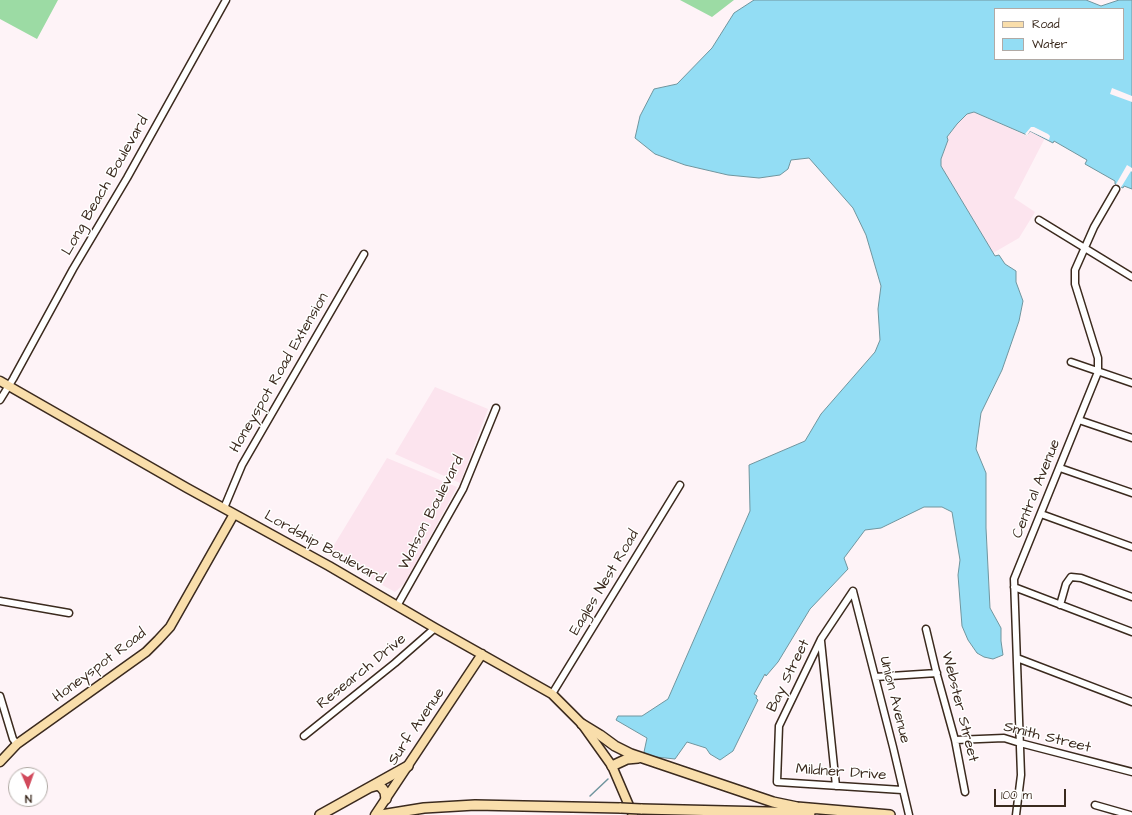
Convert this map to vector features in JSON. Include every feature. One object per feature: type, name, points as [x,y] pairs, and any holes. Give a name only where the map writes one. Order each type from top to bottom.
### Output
[{"type":"highway","points":[[582,724],[615,746],[642,758],[782,804],[797,807],[890,815]]},
{"type":"highway","points":[[612,766],[630,758],[642,758]]},
{"type":"highway","points":[[320,815],[408,766]]},
{"type":"highway","points":[[369,787],[378,785],[385,792],[386,799]]},
{"type":"highway","points":[[381,815],[441,806],[474,805],[868,815]]},
{"type":"main road","name":"Lordship Boulevard","points":[[0,381],[552,694],[582,724],[612,766],[633,815]]},
{"type":"main road","name":"Honeyspot Road","points":[[0,762],[16,744],[146,652],[170,627],[234,514]]},
{"type":"main road","name":"Surf Avenue","points":[[375,815],[482,654]]},
{"type":"street","name":"Long Beach Boulevard","points":[[0,400],[73,269],[127,178],[226,0]]},
{"type":"street","name":"Central Avenue","points":[[1016,815],[1021,775],[1014,579],[1080,420],[1098,372],[1098,358],[1075,284],[1074,270],[1094,227],[1116,190]]},
{"type":"street","points":[[1038,220],[1132,277]]},
{"type":"street","name":"Honeyspot Road Extension","points":[[224,508],[242,465],[364,254]]},
{"type":"street","points":[[1070,362],[1132,383]]},
{"type":"street","name":"Watson Boulevard","points":[[397,606],[463,489],[496,408]]},
{"type":"street","points":[[1080,420],[1132,438]]},
{"type":"street","points":[[1060,468],[1132,493]]},
{"type":"street","name":"Eagles Nest Road","points":[[552,694],[680,485]]},
{"type":"street","points":[[1041,514],[1132,547]]},
{"type":"street","points":[[1060,605],[1066,584],[1071,577],[1081,578],[1132,597]]},
{"type":"street","points":[[1014,587],[1132,632]]},
{"type":"street","name":"Bay Street","points":[[777,782],[779,726],[821,639],[853,591]]},
{"type":"street","name":"Union Avenue","points":[[853,591],[909,815]]},
{"type":"street","points":[[0,601],[69,613]]},
{"type":"street","name":"Research Drive","points":[[304,736],[395,663],[435,628]]},
{"type":"street","name":"Webster Street","points":[[926,629],[936,673],[955,740],[965,792]]},
{"type":"street","points":[[821,639],[836,786]]},
{"type":"street","points":[[1017,658],[1132,702]]},
{"type":"street","points":[[875,677],[936,673]]},
{"type":"street","points":[[0,696],[13,739],[16,744]]},
{"type":"street","name":"Smith Street","points":[[955,740],[1004,738],[1132,772]]},
{"type":"street","name":"Mildner Drive","points":[[777,782],[902,790]]},
{"type":"street","points":[[1095,805],[1130,815]]},
{"type":"shaded area","points":[[974,112],[1027,136],[1030,130],[1045,138],[1014,198],[1035,212],[1019,238],[993,253],[941,166],[941,159],[948,141],[947,138],[957,124],[967,114]]},
{"type":"shaded area","points":[[435,387],[488,409],[460,483],[395,454]]},
{"type":"shaded area","points":[[387,458],[457,487],[405,583],[395,592],[328,555]]},
{"type":"green space","points":[[0,0],[58,0],[37,39],[0,19]]},
{"type":"green space","points":[[680,0],[734,0],[712,17]]},
{"type":"water","points":[[754,0],[1086,0],[1101,6],[1119,0],[1132,0],[1132,189],[1124,186],[1123,188],[1115,184],[1115,181],[1085,164],[1087,160],[1054,141],[1053,143],[1030,131],[1027,135],[974,112],[967,114],[947,137],[948,140],[941,159],[941,166],[995,256],[999,255],[1005,264],[1016,271],[1016,282],[1023,301],[1019,321],[1002,370],[981,413],[976,449],[986,473],[986,528],[990,608],[1001,628],[1003,655],[993,659],[984,657],[977,653],[968,640],[962,626],[958,575],[960,560],[952,512],[942,507],[924,507],[881,528],[865,530],[844,558],[848,569],[810,609],[778,662],[766,676],[765,674],[754,694],[757,696],[756,698],[758,700],[733,751],[720,760],[710,754],[706,748],[687,742],[675,759],[647,756],[644,752],[647,738],[616,720],[618,716],[642,716],[668,699],[750,511],[749,465],[805,441],[821,414],[875,352],[880,340],[878,309],[881,286],[866,235],[853,208],[809,158],[791,160],[788,169],[780,175],[759,178],[728,175],[685,165],[655,154],[635,138],[640,116],[654,89],[677,84],[712,48],[734,13]]},
{"type":"pier","points":[[1112,88],[1132,96],[1132,102],[1110,94]]},
{"type":"pier","points":[[1031,127],[1048,134],[1050,136],[1049,140],[1030,131],[1027,136],[1025,134]]},
{"type":"pier","points":[[1127,165],[1132,168],[1132,172],[1131,171],[1120,189],[1115,186]]},
{"type":"waterway","points":[[590,796],[608,779]]}]
